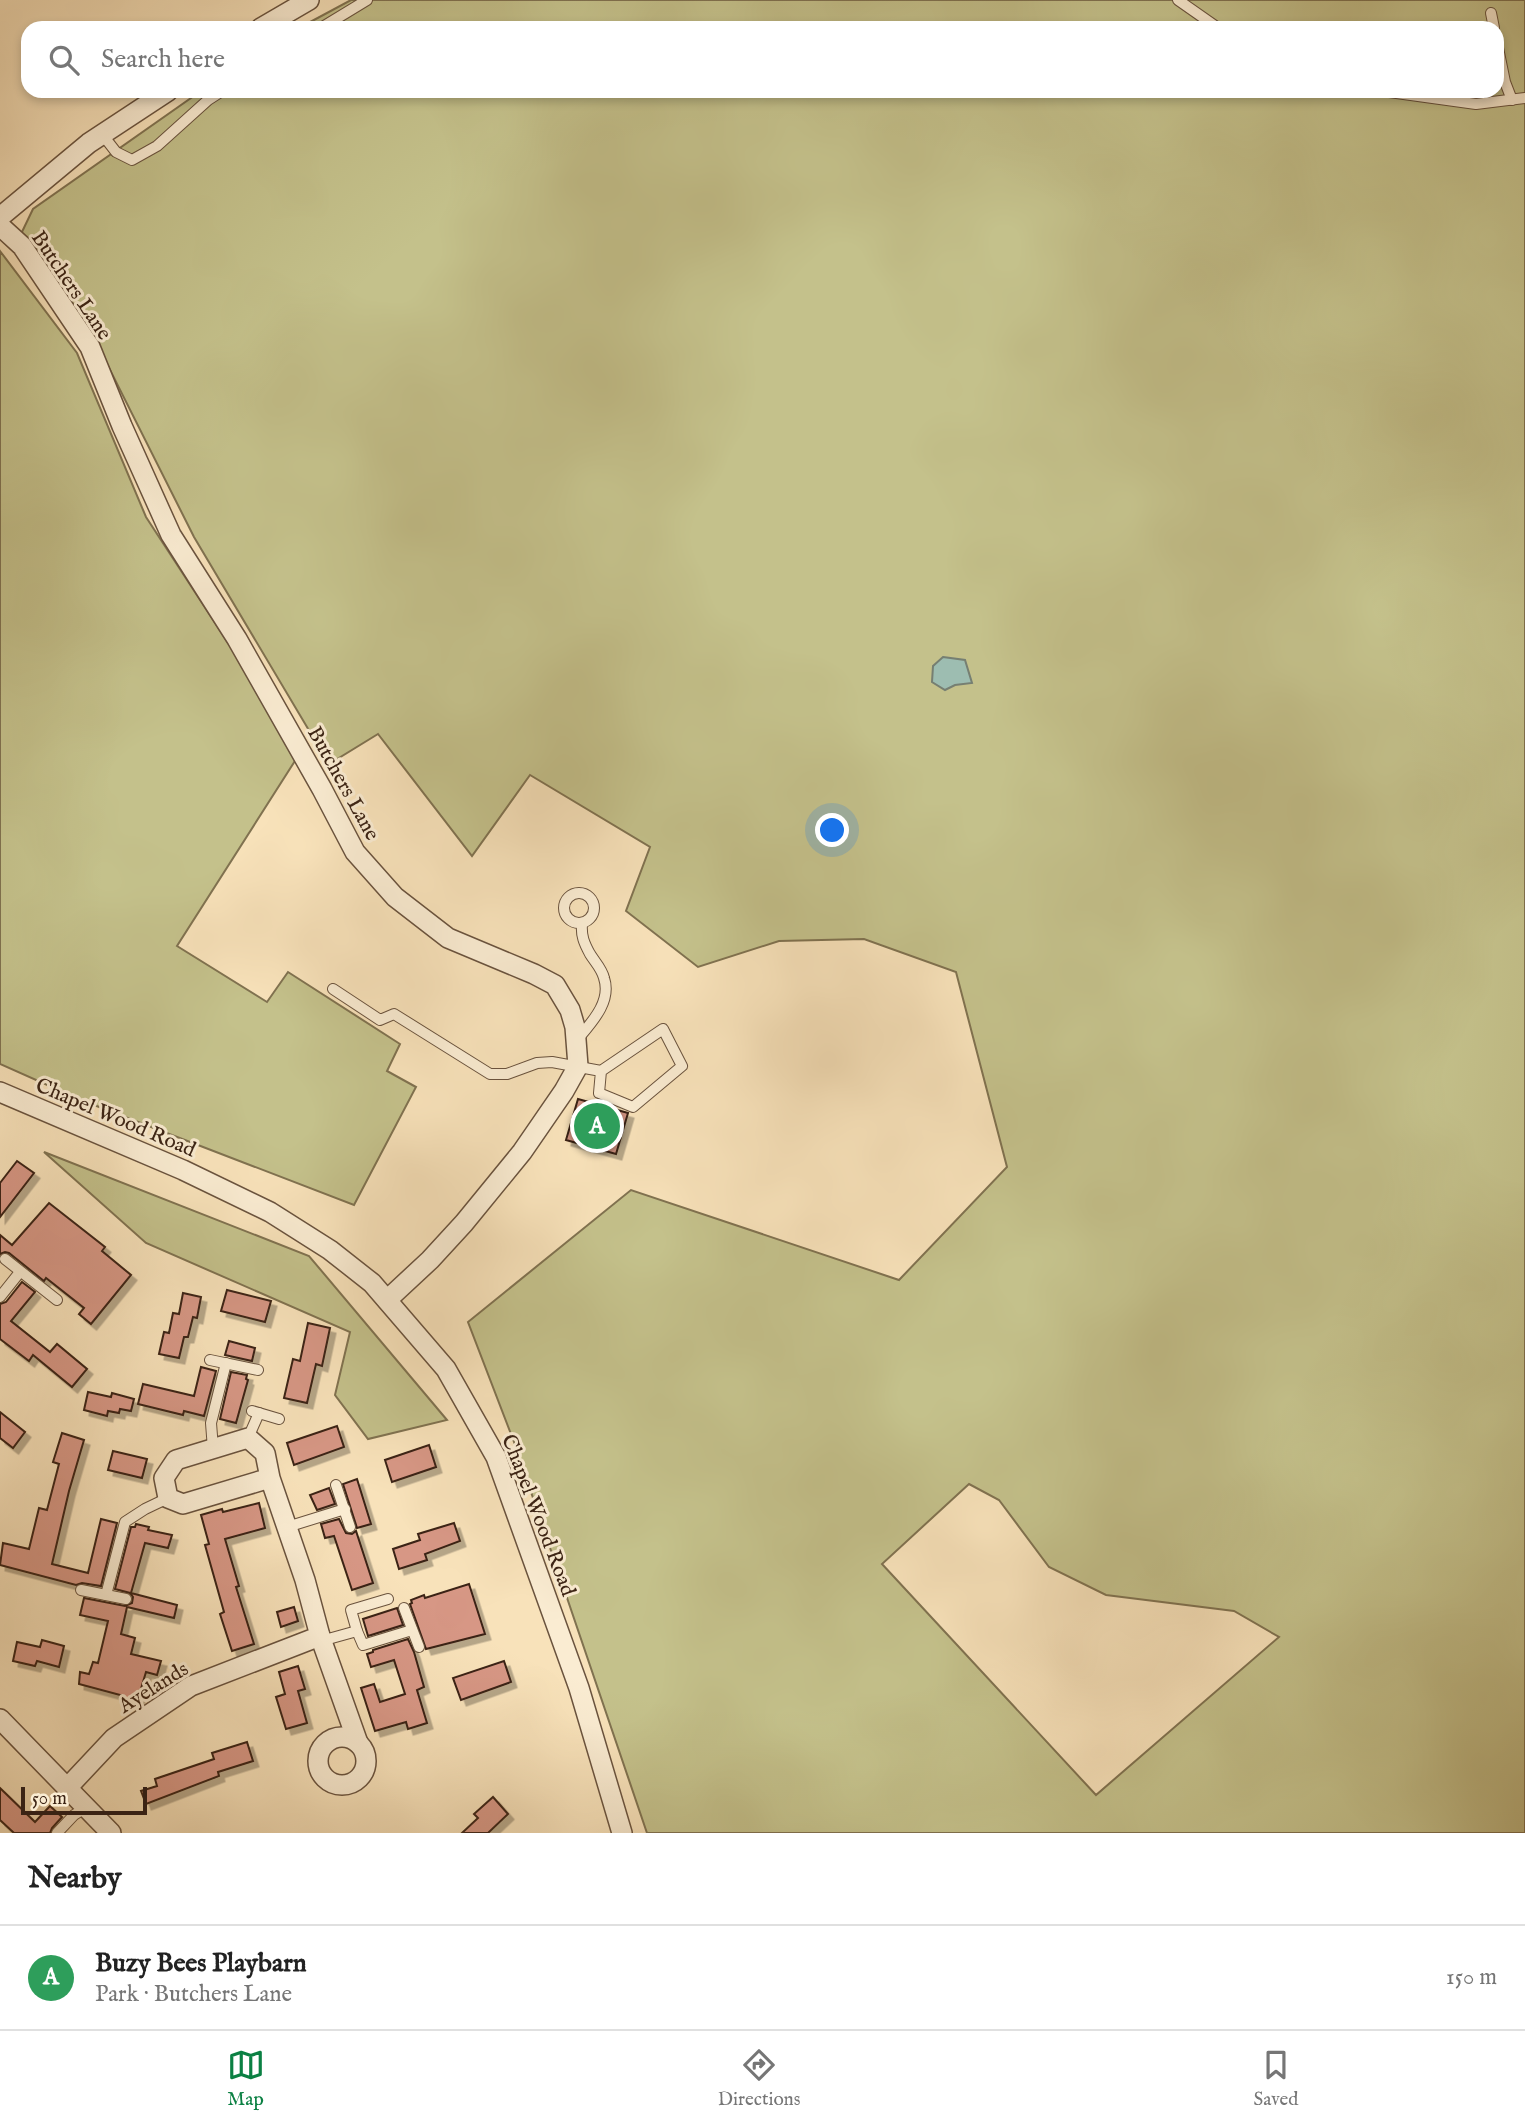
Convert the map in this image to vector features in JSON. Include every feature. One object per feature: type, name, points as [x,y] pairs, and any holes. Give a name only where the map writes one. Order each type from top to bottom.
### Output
[{"type":"street","points":[[273,21],[309,0]]},
{"type":"street","points":[[0,217],[102,134],[157,98]]},
{"type":"street","name":"Butchers Lane","points":[[0,226],[23,246],[90,347],[171,535],[237,639],[355,852],[396,897],[448,939],[555,985],[570,1010],[575,1027],[578,1066]]},
{"type":"street","points":[[387,1300],[430,1260],[473,1213],[522,1152],[578,1066]]},
{"type":"street","name":"Chapel Wood Road","points":[[0,1092],[183,1170],[271,1212],[330,1250],[372,1283],[446,1369],[496,1457],[579,1688],[622,1833]]},
{"type":"street","points":[[270,1478],[183,1504],[168,1498],[164,1478],[176,1460],[248,1438],[265,1453],[270,1478],[321,1638],[358,1743]]},
{"type":"street","name":"Ayelands","points":[[68,1787],[114,1738],[191,1686],[321,1638]]},
{"type":"street","points":[[0,1719],[111,1833]]},
{"type":"lane","points":[[332,21],[367,0]]},
{"type":"lane","points":[[1178,0],[1208,21]]},
{"type":"lane","points":[[1490,13],[1492,21]]},
{"type":"lane","points":[[1504,73],[1512,100]]},
{"type":"lane","points":[[102,134],[116,152],[132,160],[157,146],[211,98]]},
{"type":"lane","points":[[1433,98],[1476,104],[1525,98]]},
{"type":"lane","points":[[577,1040],[602,1007],[605,989],[605,979],[583,941],[582,924]]},
{"type":"lane","points":[[333,989],[380,1020],[394,1014],[489,1074],[507,1074],[537,1063],[552,1062],[601,1071],[663,1029],[682,1066],[633,1107],[599,1093],[601,1071]]},
{"type":"lane","points":[[5,1259],[57,1300]]},
{"type":"lane","points":[[0,1297],[20,1272]]},
{"type":"lane","points":[[210,1360],[258,1370]]},
{"type":"lane","points":[[213,1449],[211,1423],[226,1363]]},
{"type":"lane","points":[[248,1438],[256,1412],[279,1419]]},
{"type":"lane","points":[[336,1485],[350,1527]]},
{"type":"lane","points":[[106,1595],[125,1522],[168,1498]]},
{"type":"lane","points":[[287,1527],[345,1508]]},
{"type":"lane","points":[[81,1590],[126,1599]]},
{"type":"lane","points":[[388,1599],[351,1610],[363,1645],[412,1630]]},
{"type":"lane","points":[[404,1608],[419,1647]]},
{"type":"lane","points":[[321,1638],[357,1631]]},
{"type":"lane","points":[[57,1833],[74,1815],[85,1808]]},
{"type":"shaded area","points":[[351,0],[1525,0],[1525,1833],[647,1833],[514,1442],[468,1322],[631,1190],[899,1280],[1007,1167],[956,972],[864,939],[779,941],[698,967],[626,911],[650,847],[530,775],[472,856],[378,734],[329,764],[194,537],[92,334],[21,234],[33,209],[191,98],[1504,98],[1504,21],[312,21]],"holes":[[[969,1484],[999,1500],[1049,1567],[1106,1595],[1234,1611],[1279,1637],[1096,1795],[882,1564]]]},
{"type":"shaded area","points":[[0,251],[77,353],[146,517],[300,753],[177,946],[267,1002],[288,972],[400,1044],[387,1071],[416,1087],[354,1205],[81,1100],[0,1064]]},
{"type":"shaded area","points":[[943,657],[965,660],[972,683],[955,685],[945,690],[932,682],[933,666]]},
{"type":"shaded area","points":[[44,1152],[309,1256],[447,1420],[368,1439],[335,1395],[350,1332],[146,1243]]},
{"type":"building","points":[[578,1099],[628,1113],[616,1154],[566,1140]]},
{"type":"building","points":[[17,1161],[34,1173],[0,1217],[0,1183]]},
{"type":"building","points":[[49,1203],[105,1247],[102,1251],[131,1275],[91,1324],[79,1314],[84,1308],[46,1278],[44,1281],[9,1253],[0,1254],[0,1235],[12,1245]]},
{"type":"building","points":[[22,1282],[35,1292],[11,1321],[50,1352],[57,1344],[87,1369],[72,1387],[33,1355],[29,1361],[0,1339],[0,1304],[6,1302]]},
{"type":"building","points":[[227,1290],[271,1301],[265,1322],[221,1311]]},
{"type":"building","points":[[183,1293],[201,1297],[197,1318],[193,1317],[188,1337],[184,1337],[179,1358],[159,1354],[164,1332],[169,1333],[173,1313],[179,1314]]},
{"type":"building","points":[[308,1323],[330,1328],[322,1366],[316,1364],[307,1403],[284,1398],[293,1359],[300,1361]]},
{"type":"building","points":[[229,1341],[255,1348],[252,1361],[225,1355]]},
{"type":"building","points":[[201,1367],[216,1371],[204,1416],[184,1411],[183,1415],[138,1404],[143,1384],[194,1396]]},
{"type":"building","points":[[231,1372],[247,1375],[248,1380],[236,1423],[220,1419]]},
{"type":"building","points":[[88,1392],[111,1397],[112,1393],[134,1399],[131,1411],[108,1411],[107,1416],[84,1410]]},
{"type":"building","points":[[0,1412],[25,1432],[13,1448],[0,1438]]},
{"type":"building","points":[[337,1426],[344,1447],[294,1465],[287,1443]]},
{"type":"building","points":[[62,1433],[84,1440],[52,1564],[88,1573],[101,1519],[117,1523],[101,1586],[82,1583],[76,1585],[0,1565],[3,1543],[29,1549],[39,1508],[47,1510],[59,1464],[53,1462]]},
{"type":"building","points":[[429,1445],[436,1467],[392,1482],[385,1460]]},
{"type":"building","points":[[113,1451],[147,1459],[142,1478],[108,1470]]},
{"type":"building","points":[[357,1479],[371,1524],[357,1528],[343,1484]]},
{"type":"building","points":[[329,1488],[335,1504],[317,1510],[310,1495]]},
{"type":"building","points":[[259,1503],[265,1528],[225,1539],[239,1586],[236,1587],[254,1644],[232,1651],[220,1614],[224,1612],[205,1545],[209,1544],[201,1515]]},
{"type":"building","points":[[339,1519],[346,1533],[352,1534],[356,1531],[373,1583],[352,1590],[334,1536],[325,1538],[321,1524]]},
{"type":"building","points":[[454,1523],[460,1541],[425,1554],[427,1560],[399,1569],[393,1549],[420,1540],[418,1534]]},
{"type":"building","points":[[136,1524],[149,1527],[148,1530],[172,1535],[168,1548],[145,1543],[131,1593],[177,1605],[174,1618],[127,1607],[121,1634],[135,1638],[131,1654],[161,1661],[157,1675],[146,1672],[137,1702],[79,1684],[80,1672],[89,1674],[93,1662],[98,1663],[108,1621],[80,1615],[84,1598],[125,1606],[132,1603],[133,1597],[130,1593],[115,1589],[131,1527]]},
{"type":"building","points":[[469,1584],[485,1634],[426,1649],[410,1604],[411,1600]]},
{"type":"building","points":[[294,1607],[298,1621],[281,1627],[277,1612]]},
{"type":"building","points":[[397,1608],[403,1625],[368,1636],[363,1619]]},
{"type":"building","points":[[408,1639],[424,1687],[417,1690],[427,1723],[408,1729],[406,1722],[375,1731],[361,1688],[374,1684],[380,1702],[405,1694],[394,1660],[371,1667],[367,1654]]},
{"type":"building","points":[[42,1640],[64,1646],[59,1667],[37,1661],[35,1666],[13,1661],[17,1642],[40,1647]]},
{"type":"building","points":[[504,1661],[511,1682],[461,1700],[453,1678]]},
{"type":"building","points":[[298,1666],[305,1689],[298,1691],[307,1723],[286,1729],[276,1697],[285,1694],[279,1672]]},
{"type":"building","points":[[247,1742],[253,1761],[218,1772],[219,1776],[146,1804],[141,1791],[157,1786],[155,1779],[214,1759],[212,1753]]},
{"type":"building","points":[[0,1788],[35,1822],[50,1806],[62,1817],[50,1833],[14,1833],[0,1820]]},
{"type":"building","points":[[493,1797],[508,1814],[488,1833],[462,1833],[478,1818],[474,1814]]},
{"type":"place","name":"Buzy Bees Playbarn","points":[[597,1126]]}]
